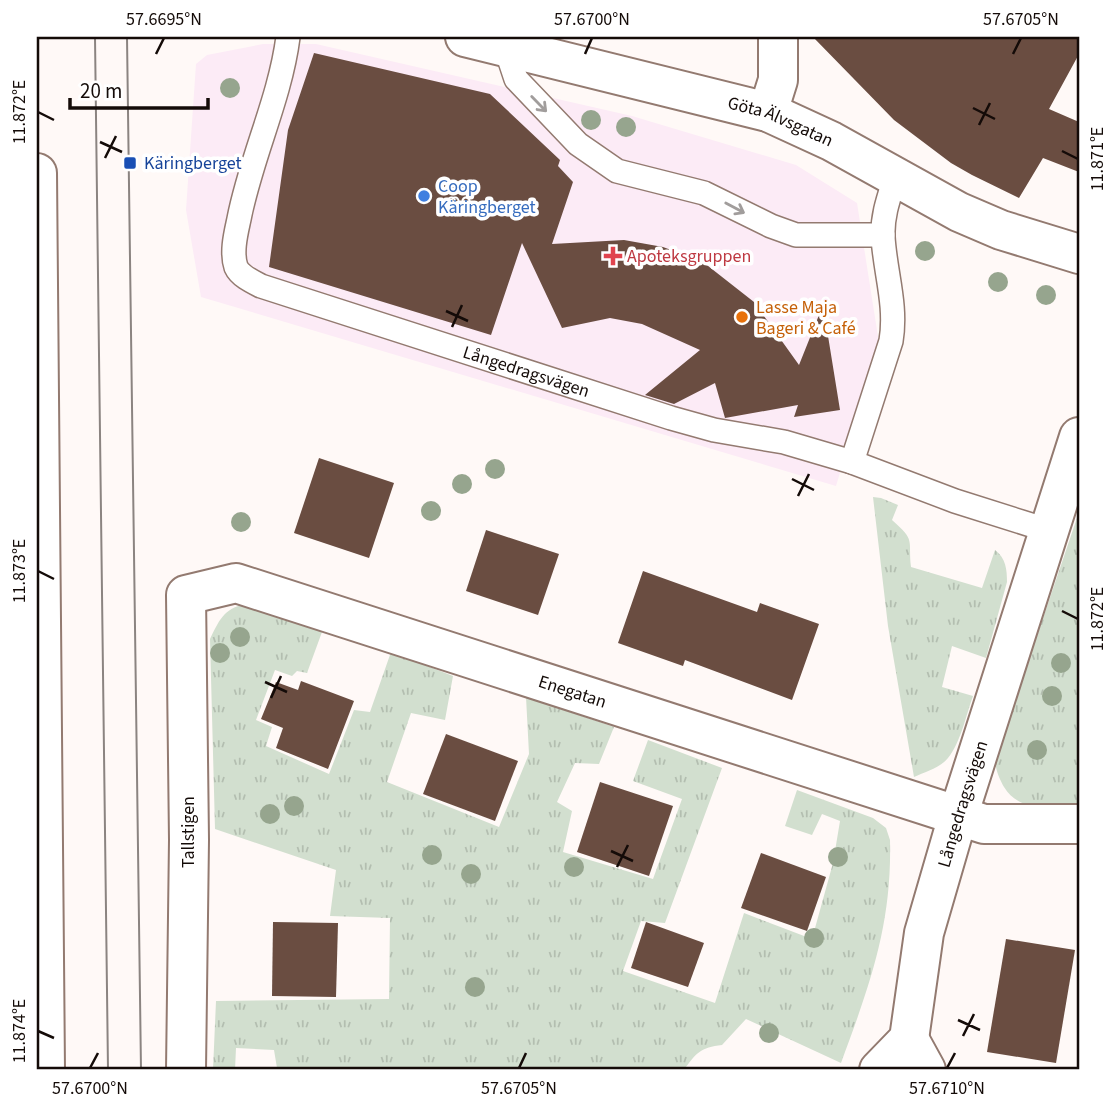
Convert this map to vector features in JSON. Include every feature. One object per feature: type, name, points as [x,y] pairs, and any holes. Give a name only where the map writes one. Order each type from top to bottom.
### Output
[{"type":"street","name":"Göta Älvsgatan","points":[[465,37],[768,112],[831,141],[959,212],[1001,230],[1079,254]]},
{"type":"street","points":[[768,112],[778,80],[778,37]]},
{"type":"street","points":[[37,173],[45,1070]]},
{"type":"street","name":"Långedragsvägen","points":[[879,1070],[917,1054],[924,933],[958,816],[1079,437]]},
{"type":"street","name":"Enegatan","points":[[186,595],[236,583],[984,824],[1079,824]]},
{"type":"street","name":"Tallstigen","points":[[186,595],[189,841],[186,1070]]},
{"type":"lane","name":"Långedragsvägen","points":[[288,37],[285,60],[247,181],[234,243],[236,267],[246,277],[261,286],[647,410],[714,430],[784,442],[852,462],[955,501],[1050,531]]},
{"type":"lane","points":[[505,46],[516,79],[578,145],[617,171],[704,193],[771,226],[796,235],[883,235]]},
{"type":"lane","points":[[852,462],[891,341],[894,322],[883,235],[886,207],[895,178]]},
{"type":"shaded area","points":[[263,44],[316,44],[632,116],[796,165],[857,203],[879,343],[836,486],[201,297],[186,210],[196,64],[207,55]]},
{"type":"green space","points":[[873,497],[898,505],[892,520],[908,537],[911,567],[982,588],[995,550],[1004,560],[1006,569],[1007,582],[986,658],[952,646],[942,687],[973,696],[956,744],[941,764],[914,777],[888,626]]},
{"type":"green space","points":[[1079,512],[1079,803],[1038,807],[1011,796],[999,777],[996,762]]},
{"type":"green space","points":[[245,604],[322,632],[307,673],[297,671],[292,676],[275,670],[256,720],[272,727],[266,746],[329,774],[354,710],[370,712],[391,652],[453,676],[445,720],[411,713],[387,782],[499,827],[529,754],[526,697],[614,727],[599,764],[575,763],[557,802],[572,811],[563,852],[653,879],[682,799],[633,781],[648,740],[722,768],[665,923],[641,921],[623,971],[715,1003],[744,913],[812,939],[833,863],[840,821],[822,814],[812,835],[785,826],[797,790],[873,818],[886,828],[890,840],[890,871],[883,928],[870,980],[841,1063],[746,1019],[722,1045],[699,1052],[684,1070],[277,1068],[274,1050],[236,1048],[235,1070],[213,1070],[216,1001],[389,999],[390,918],[330,916],[336,870],[215,829],[210,639],[219,621],[227,613]]},
{"type":"building","points":[[813,37],[1079,37],[1079,54],[1049,109],[1079,122],[1079,172],[1043,158],[1019,198],[972,175],[951,163],[894,120]]},
{"type":"building","name":"Coop Käringberget","points":[[314,53],[490,94],[560,160],[558,166],[573,182],[552,244],[624,240],[663,247],[703,262],[754,302],[799,365],[823,305],[840,410],[794,417],[798,405],[725,418],[715,383],[674,404],[645,395],[700,350],[642,324],[610,318],[562,328],[522,243],[491,335],[269,267],[288,130]]},
{"type":"building","points":[[319,458],[394,483],[369,558],[294,533]]},
{"type":"building","points":[[486,530],[559,554],[538,615],[466,591]]},
{"type":"building","points":[[643,571],[757,612],[760,603],[819,624],[792,700],[685,660],[683,666],[618,643]]},
{"type":"building","points":[[301,681],[354,701],[328,769],[276,748],[283,728],[261,719],[276,682],[298,690]]},
{"type":"building","points":[[446,734],[518,761],[495,821],[423,794]]},
{"type":"building","points":[[600,782],[673,806],[649,876],[577,852]]},
{"type":"building","points":[[761,853],[826,877],[807,931],[741,908]]},
{"type":"building","points":[[273,922],[338,923],[336,997],[272,996]]},
{"type":"building","points":[[646,922],[704,943],[688,987],[631,968]]},
{"type":"building","points":[[1006,939],[1075,950],[1056,1063],[987,1052]]},
{"type":"tram line","points":[[95,37],[108,1070]]},
{"type":"tram line","points":[[127,37],[141,1070]]},
{"type":"place","name":"Käringberget","points":[[130,163]]},
{"type":"place","name":"Coop Käringberget","points":[[424,196]]},
{"type":"place","name":"Apoteksgruppen","points":[[613,256]]},
{"type":"place","name":"Lasse Maja Bageri & Café","points":[[742,317]]}]
